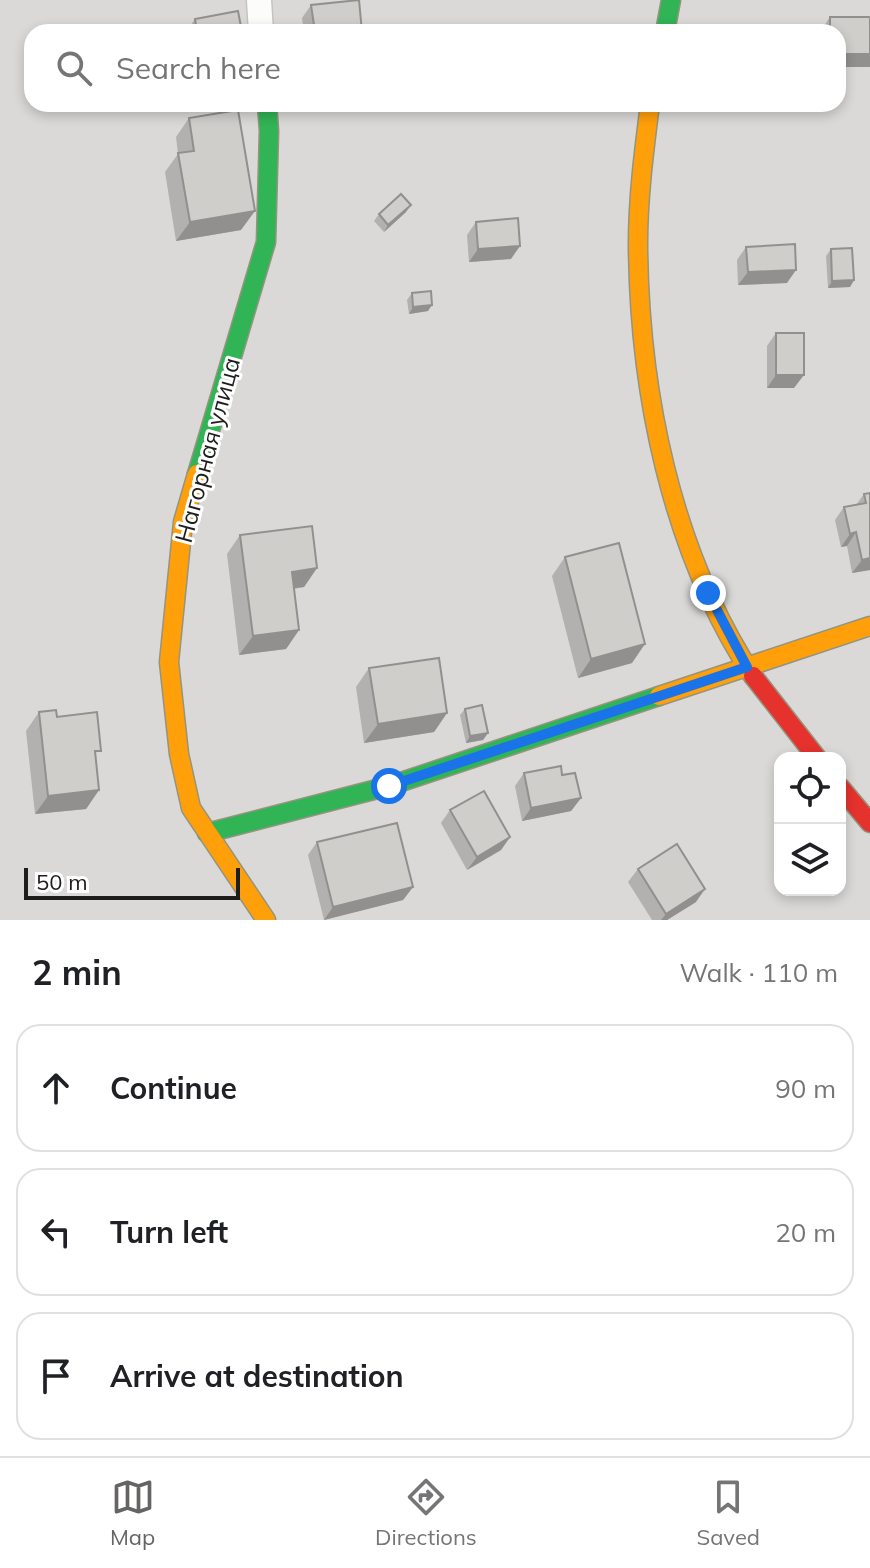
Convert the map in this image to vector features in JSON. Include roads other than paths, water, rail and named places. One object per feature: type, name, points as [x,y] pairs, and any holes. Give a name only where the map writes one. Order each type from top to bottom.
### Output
[{"type":"street","points":[[259,0],[260,24]]},
{"type":"street","points":[[666,24],[671,0]]},
{"type":"street","name":"Нагорная улица","points":[[266,920],[191,808],[179,754],[169,662],[183,522],[266,242],[268,112]]},
{"type":"street","points":[[649,112],[642,148],[637,263],[650,393],[673,500],[708,593],[747,667],[812,752]]},
{"type":"street","points":[[207,833],[389,786],[870,626]]},
{"type":"street","points":[[846,794],[870,823]]}]
